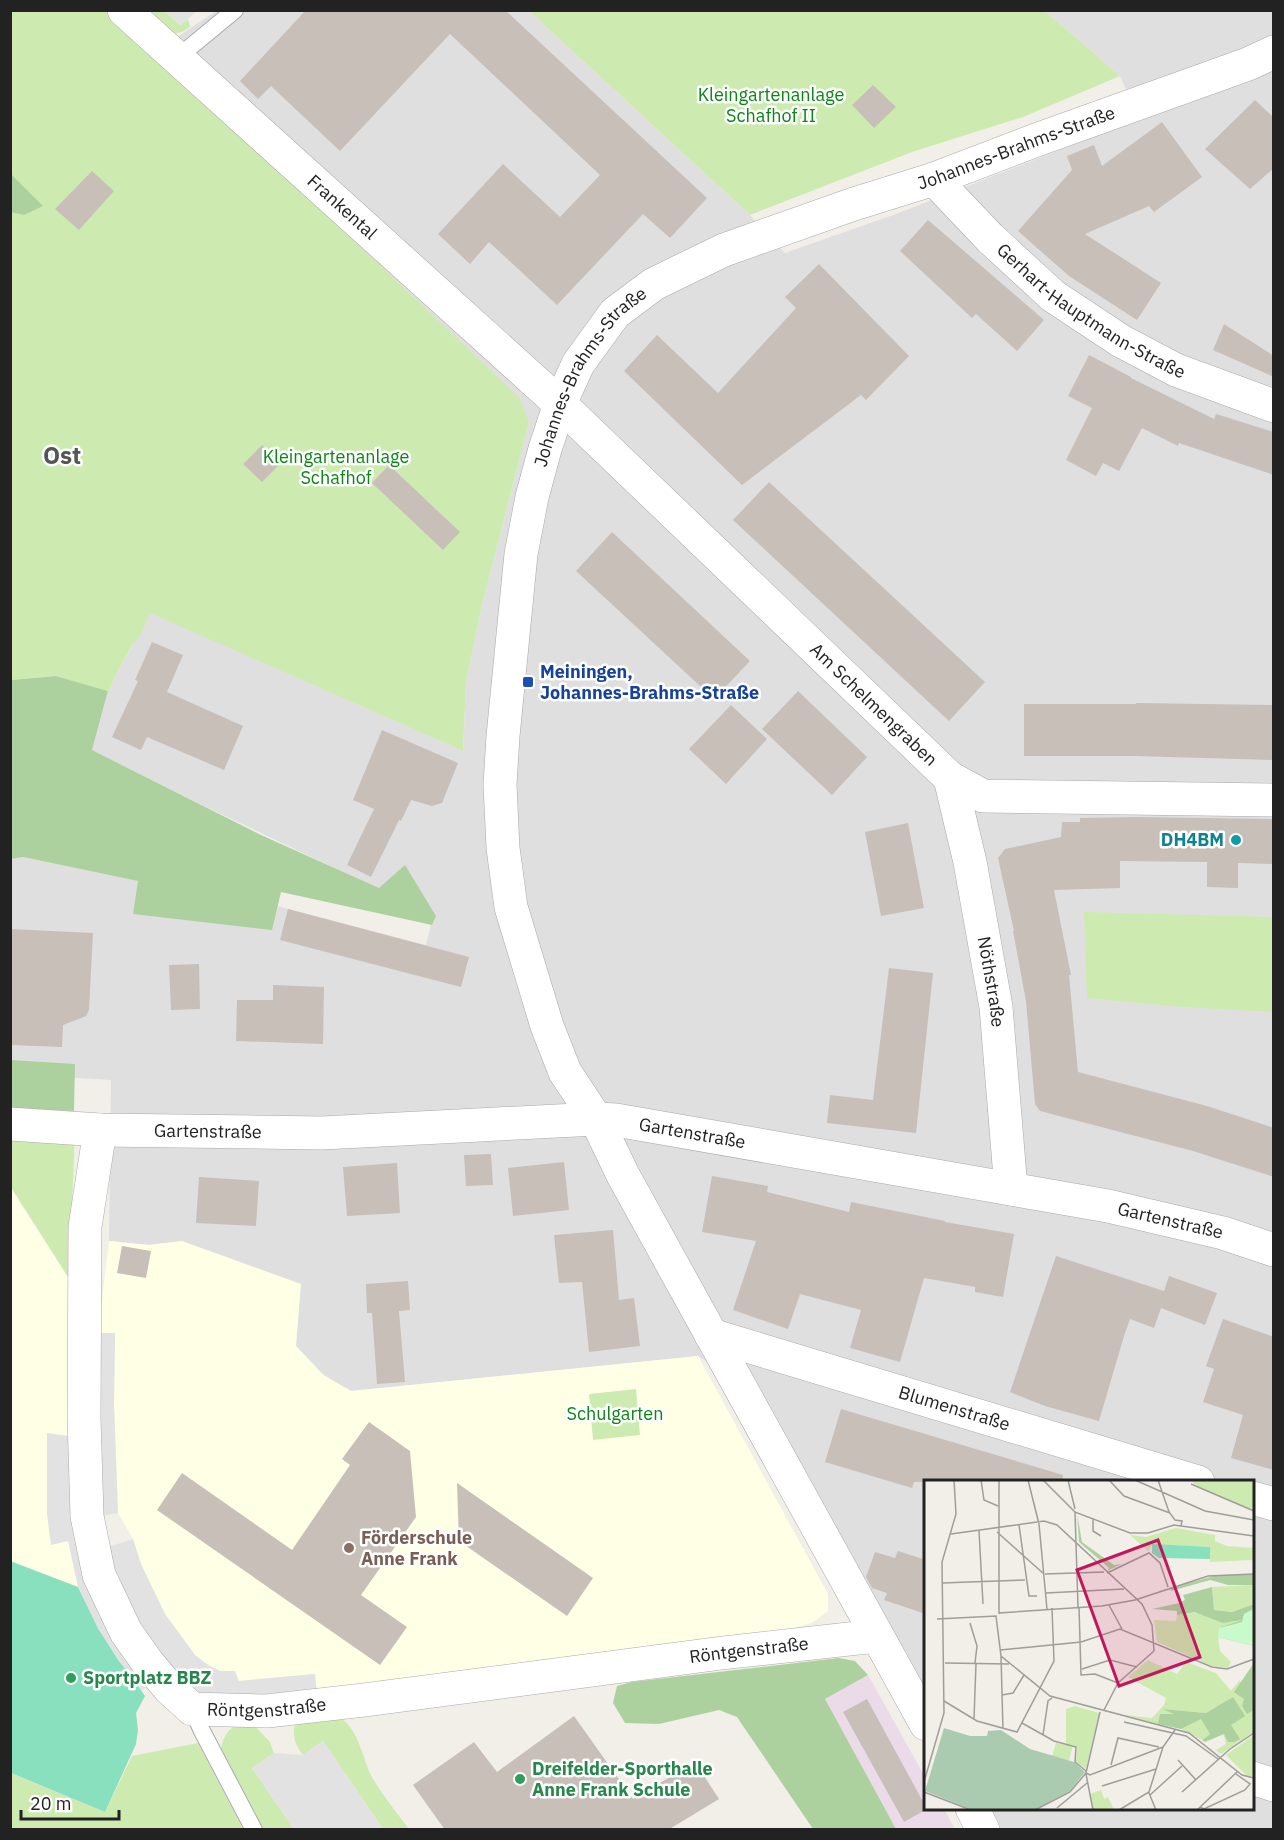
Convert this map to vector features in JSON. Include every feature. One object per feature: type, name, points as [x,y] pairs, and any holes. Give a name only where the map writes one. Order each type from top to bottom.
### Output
[{"type":"street","name":"Frankental","points":[[124,10],[560,404]]},
{"type":"street","name":"Johannes-Brahms-Straße","points":[[596,1119],[565,1072],[547,1026],[511,907],[503,848],[500,785],[516,594],[531,497],[560,404],[578,364],[615,314],[654,284],[724,250],[854,204],[934,179],[1248,64],[1274,52]]},
{"type":"street","name":"Gerhart-Hauptmann-Straße","points":[[934,179],[990,238],[1053,296],[1121,341],[1176,370],[1274,406]]},
{"type":"street","name":"Am Schelmengraben","points":[[560,404],[950,778],[983,796],[1274,800]]},
{"type":"street","name":"Nöthstraße","points":[[950,778],[970,862],[996,1007],[1011,1189]]},
{"type":"street","name":"Gartenstraße","points":[[10,1124],[100,1130],[322,1133],[596,1119],[616,1120],[1166,1218],[1223,1233],[1274,1250]]},
{"type":"street","points":[[596,1119],[623,1175],[924,1720]]},
{"type":"street","name":"Röntgenstraße","points":[[100,1130],[85,1227],[84,1417],[87,1516],[99,1575],[126,1632],[169,1688],[192,1709],[267,1711],[364,1701],[722,1653],[884,1650]]},
{"type":"street","name":"Blumenstraße","points":[[711,1335],[1191,1480]]},
{"type":"street","points":[[1254,1499],[1274,1504]]},
{"type":"street","points":[[884,1650],[924,1673]]},
{"type":"street","points":[[1254,1779],[1274,1785]]},
{"type":"street","points":[[973,1810],[983,1830]]},
{"type":"lane","points":[[177,58],[235,10]]},
{"type":"lane","points":[[192,1709],[254,1830]]},
{"type":"shaded area","points":[[165,11],[197,11],[181,25]]},
{"type":"shaded area","points":[[216,11],[529,11],[750,215],[785,253],[896,214],[1139,119],[1120,76],[1045,11],[1273,11],[1273,1829],[1001,1829],[991,1810],[1254,1810],[1254,1480],[924,1480],[924,1693],[754,1392],[698,1356],[351,1391],[324,1375],[296,1346],[182,1241],[149,1245],[109,1241],[111,1080],[11,1074],[10,859],[23,857],[139,881],[203,903],[277,906],[426,945],[431,925],[379,889],[92,750],[108,691],[150,612],[463,751],[466,682],[482,605],[529,422],[153,53]]},
{"type":"shaded area","points":[[10,1187],[68,1277],[75,1437],[47,1434],[78,1587],[11,1561]]},
{"type":"shaded area","points":[[109,1241],[149,1245],[182,1241],[301,1284],[296,1346],[323,1375],[351,1391],[698,1356],[828,1594],[828,1611],[812,1623],[769,1635],[317,1694],[315,1674],[238,1681],[235,1671],[220,1671],[195,1655],[165,1614],[141,1564],[133,1539],[118,1513],[114,1405],[115,1334],[98,1333]]},
{"type":"shaded area","points":[[98,1333],[115,1333],[114,1405],[118,1513],[101,1516]]},
{"type":"shaded area","points":[[47,1433],[75,1437],[77,1512],[152,1683],[142,1690],[118,1660],[99,1630],[78,1587],[68,1541],[51,1545],[47,1514]]},
{"type":"shaded area","points":[[133,1539],[141,1564],[165,1614],[195,1655],[220,1671],[235,1671],[239,1681],[315,1674],[317,1694],[211,1698],[195,1692],[162,1662],[127,1601],[105,1548]]},
{"type":"shaded area","points":[[868,1675],[924,1775],[924,1810],[945,1810],[955,1829],[896,1829],[824,1699]]},
{"type":"shaded area","points":[[323,1741],[383,1829],[294,1829],[252,1768],[274,1753],[303,1755]]},
{"type":"green space","name":"Kleingartenanlage Schafhof","points":[[11,11],[105,11],[334,222],[519,397],[529,422],[482,605],[466,682],[463,751],[150,613],[140,636],[132,645],[108,691],[56,676],[11,680]]},
{"type":"green space","points":[[141,11],[165,11],[180,25],[188,19],[190,27],[172,34]]},
{"type":"green space","name":"Kleingartenanlage Schafhof II","points":[[529,11],[1045,11],[1120,76],[1023,117],[912,152],[750,215]]},
{"type":"green space","points":[[10,174],[43,206],[24,215],[11,212]]},
{"type":"green space","points":[[56,676],[108,691],[92,750],[261,835],[379,888],[405,865],[436,916],[432,925],[281,892],[272,930],[133,914],[138,881],[23,857],[11,859],[11,680]]},
{"type":"green space","points":[[1084,912],[1273,917],[1273,1012],[1087,998]]},
{"type":"green space","points":[[11,1060],[75,1064],[74,1111],[11,1108]]},
{"type":"green space","points":[[11,1108],[74,1111],[74,1173],[68,1277],[11,1187]]},
{"type":"green space","name":"Schulgarten","points":[[636,1389],[640,1435],[593,1440],[589,1394]]},
{"type":"green space","name":"Sportplatz BBZ","points":[[10,1561],[78,1587],[99,1630],[145,1696],[136,1713],[138,1730],[136,1744],[105,1812],[11,1773]]},
{"type":"green space","points":[[839,1658],[855,1661],[868,1675],[825,1699],[896,1829],[813,1829],[737,1717],[719,1710],[659,1724],[625,1723],[613,1703],[617,1686],[632,1682]]},
{"type":"green space","points":[[339,1717],[352,1729],[373,1779],[409,1829],[383,1829],[323,1741],[303,1755],[300,1751],[294,1733],[297,1719]]},
{"type":"green space","points":[[236,1725],[255,1726],[270,1742],[274,1753],[252,1768],[294,1829],[261,1829],[221,1751],[225,1736]]},
{"type":"green space","points":[[198,1743],[243,1829],[11,1829],[10,1773],[105,1812],[132,1756]]},
{"type":"building","points":[[306,10],[505,10],[707,198],[670,238],[643,214],[557,305],[489,242],[470,264],[438,234],[503,164],[560,217],[600,175],[450,34],[340,151],[271,86],[258,99],[240,81]]},
{"type":"building","points":[[873,85],[896,107],[874,128],[852,105]]},
{"type":"building","points":[[1255,100],[1274,118],[1274,168],[1250,189],[1205,149]]},
{"type":"building","points":[[1162,122],[1202,177],[1154,212],[1149,206],[1085,234],[1161,283],[1137,320],[1069,276],[1018,231],[1072,170],[1067,156],[1094,145],[1102,166]]},
{"type":"building","points":[[92,171],[114,191],[79,230],[55,209]]},
{"type":"building","points":[[928,220],[1044,320],[1017,351],[976,314],[972,318],[900,251]]},
{"type":"building","points":[[819,264],[909,356],[866,400],[861,395],[742,485],[624,371],[657,335],[718,393],[796,308],[785,297]]},
{"type":"building","points":[[1224,324],[1274,356],[1274,377],[1213,350]]},
{"type":"building","points":[[1089,355],[1214,419],[1216,414],[1274,432],[1274,475],[1179,443],[1178,446],[1142,428],[1119,471],[1103,463],[1096,476],[1066,460],[1092,408],[1068,396]]},
{"type":"building","points":[[262,445],[281,463],[262,482],[243,464]]},
{"type":"building","points":[[389,465],[460,532],[443,550],[372,483]]},
{"type":"building","points":[[769,482],[985,682],[949,721],[733,520]]},
{"type":"building","points":[[612,532],[750,661],[714,699],[576,571]]},
{"type":"building","points":[[152,642],[183,655],[167,692],[243,726],[224,770],[147,737],[141,750],[112,737],[138,681],[135,680]]},
{"type":"building","points":[[798,691],[867,757],[832,795],[762,729]]},
{"type":"building","points":[[1024,704],[1274,705],[1274,760],[1024,756]]},
{"type":"building","points":[[731,705],[767,739],[726,784],[689,749]]},
{"type":"building","points":[[382,730],[458,763],[442,803],[432,806],[411,800],[371,877],[347,865],[374,809],[353,800]]},
{"type":"building","points":[[1080,818],[1274,819],[1274,864],[1238,863],[1238,888],[1207,887],[1207,862],[1120,861],[1120,888],[1054,890],[1071,975],[1069,975],[1078,1072],[1207,1106],[1274,1128],[1274,1177],[1193,1151],[1040,1111],[1035,1104],[1026,1001],[998,858],[1005,849],[1061,837],[1062,822],[1080,822]]},
{"type":"building","points":[[908,823],[924,908],[881,916],[865,832]]},
{"type":"building","points":[[288,909],[469,957],[461,987],[280,940]]},
{"type":"building","points":[[10,929],[93,933],[89,1010],[86,1016],[63,1025],[62,1047],[10,1045]]},
{"type":"building","points":[[199,964],[200,1009],[171,1010],[169,965]]},
{"type":"building","points":[[889,968],[933,973],[916,1133],[827,1123],[830,1095],[873,1100]]},
{"type":"building","points":[[273,985],[324,987],[323,1044],[236,1041],[237,1000],[273,1000]]},
{"type":"building","points":[[491,1154],[493,1185],[466,1186],[464,1155]]},
{"type":"building","points":[[564,1162],[569,1210],[513,1216],[508,1168]]},
{"type":"building","points":[[397,1163],[400,1213],[347,1216],[343,1167]]},
{"type":"building","points":[[712,1176],[768,1186],[767,1192],[849,1212],[851,1202],[1014,1234],[1003,1297],[975,1292],[975,1287],[924,1278],[900,1362],[850,1348],[861,1310],[800,1294],[788,1329],[733,1310],[756,1241],[702,1232]]},
{"type":"building","points":[[199,1177],[259,1181],[256,1226],[196,1223]]},
{"type":"building","points":[[613,1230],[619,1300],[634,1298],[640,1346],[589,1352],[582,1282],[559,1283],[554,1235]]},
{"type":"building","points":[[122,1246],[151,1251],[146,1278],[117,1273]]},
{"type":"building","points":[[1056,1256],[1164,1291],[1169,1276],[1217,1293],[1205,1325],[1161,1308],[1154,1328],[1130,1319],[1099,1421],[1045,1406],[1010,1392]]},
{"type":"building","points":[[408,1281],[410,1310],[399,1311],[405,1382],[377,1384],[372,1313],[367,1313],[366,1284]]},
{"type":"building","points":[[1223,1319],[1274,1337],[1274,1470],[1231,1458],[1243,1415],[1203,1402],[1214,1369],[1206,1366]]},
{"type":"building","points":[[841,1409],[1063,1475],[1062,1480],[924,1480],[924,1482],[914,1482],[912,1488],[825,1462]]},
{"type":"building","points":[[369,1422],[410,1451],[416,1517],[361,1595],[407,1627],[380,1665],[157,1510],[182,1473],[292,1550],[350,1465],[342,1459]]},
{"type":"building","points":[[457,1483],[593,1578],[567,1616],[459,1541]]},
{"type":"building","points":[[898,1551],[924,1559],[924,1613],[884,1600],[887,1593],[872,1588],[866,1577],[875,1552],[895,1558]]},
{"type":"building","points":[[867,1699],[924,1804],[925,1810],[904,1822],[843,1712]]},
{"type":"building","name":"Dreifelder-Sporthalle Anne Frank Schule","points":[[574,1716],[633,1799],[695,1762],[719,1799],[668,1830],[445,1830],[413,1785],[474,1742],[497,1772]]},
{"type":"place","name":"Meiningen, Johannes-Brahms-Straße","points":[[528,682]]},
{"type":"place","name":"DH4BM","points":[[1236,840]]},
{"type":"place","name":"Förderschule Anne Frank","points":[[349,1548]]},
{"type":"place","name":"Sportplatz BBZ","points":[[71,1678]]},
{"type":"place","name":"Dreifelder-Sporthalle Anne Frank Schule","points":[[520,1779]]},
{"type":"district","name":"Ost","points":[[62,456]]}]
